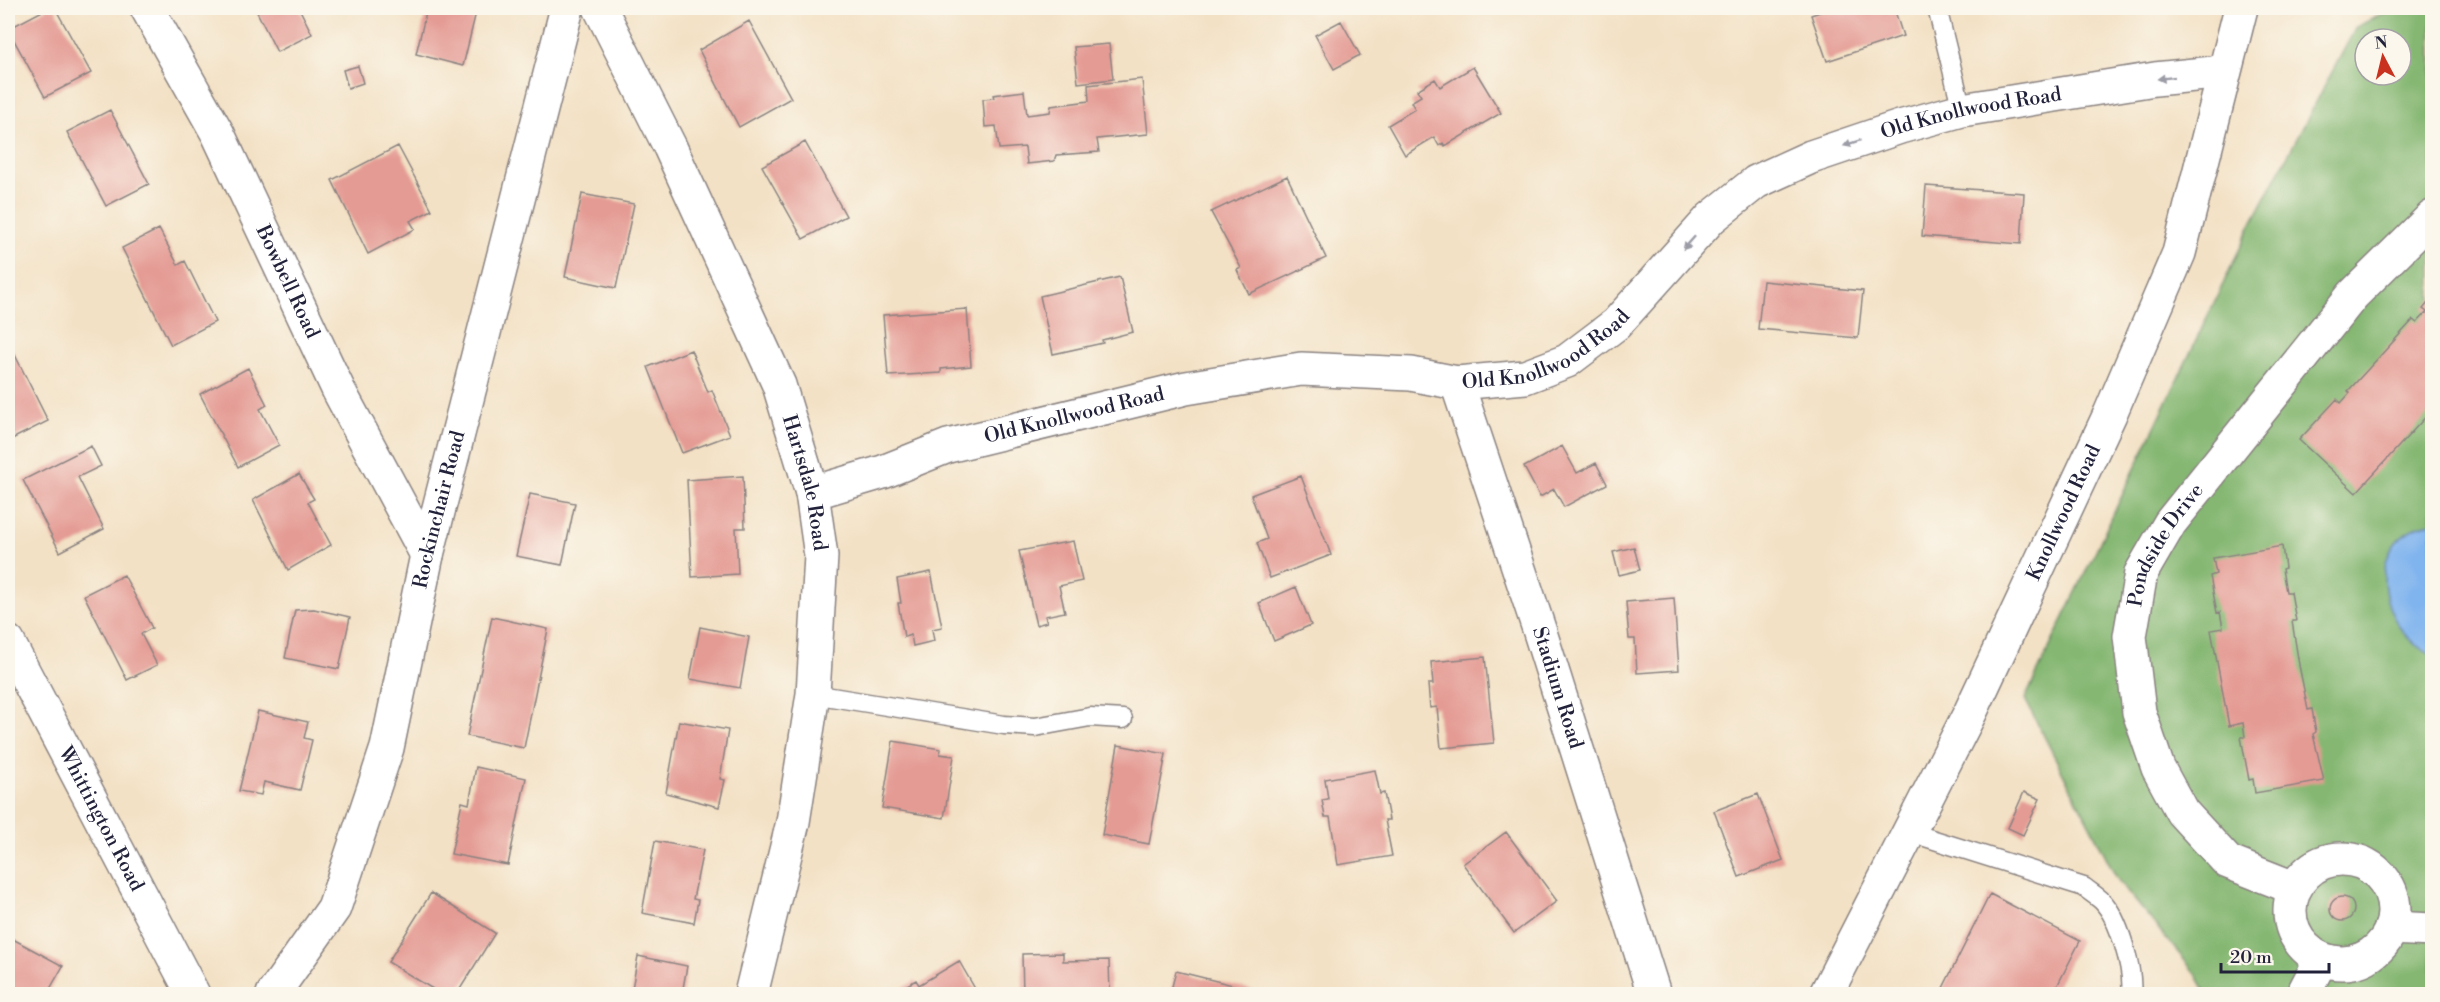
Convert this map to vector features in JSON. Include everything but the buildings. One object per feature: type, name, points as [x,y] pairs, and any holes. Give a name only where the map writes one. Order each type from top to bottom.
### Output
[{"type":"street","name":"Bowbell Road","points":[[147,8],[218,134],[339,391],[427,555]]},
{"type":"street","name":"Rockinchair Road","points":[[273,994],[334,908],[387,748],[427,555],[567,8]]},
{"type":"street","name":"Hartsdale Road","points":[[600,8],[670,147],[779,385],[812,493],[821,556],[813,694],[793,822],[752,994]]},
{"type":"street","name":"Knollwood Road","points":[[1826,994],[1971,711],[2095,446],[2179,253],[2241,8]]},
{"type":"street","name":"Old Knollwood Road","points":[[812,493],[883,472],[948,446],[1186,388],[1301,369],[1411,374],[1457,383],[1525,377],[1567,361],[1616,324],[1711,218],[1756,182],[1811,157],[1899,127],[1962,110],[2155,80],[2224,72]]},
{"type":"street","name":"Pondside Drive","points":[[2294,888],[2228,862],[2182,812],[2158,768],[2139,712],[2130,636],[2141,573],[2170,523],[2353,295],[2433,217]]},
{"type":"street","name":"Stadium Road","points":[[1457,383],[1539,629],[1654,994]]},
{"type":"street","name":"Whittington Road","points":[[8,642],[193,994]]},
{"type":"street","points":[[2333,859],[2349,859],[2364,863],[2377,872],[2390,891],[2395,913],[2391,928],[2385,942],[2372,955],[2356,962],[2338,963],[2321,960],[2306,950],[2295,936],[2290,920],[2289,903],[2294,888],[2304,874],[2317,864],[2333,859]]},
{"type":"street","points":[[2391,928],[2433,930]]},
{"type":"street","points":[[2303,994],[2321,960]]},
{"type":"lane","points":[[1937,8],[1962,110]]},
{"type":"lane","points":[[813,694],[1004,725],[1035,727],[1090,717],[1123,719]]},
{"type":"lane","points":[[1909,832],[2084,887],[2104,903],[2124,944],[2132,985],[2131,994]]},
{"type":"green space","points":[[2394,8],[2432,8],[2432,994],[2207,994],[2196,974],[2118,880],[2025,699],[2253,221],[2353,33],[2353,87],[2413,87],[2413,27],[2356,27]]},
{"type":"water","points":[[2432,523],[2432,655],[2413,643],[2399,626],[2389,606],[2384,584],[2386,564],[2394,545],[2409,531]]}]
